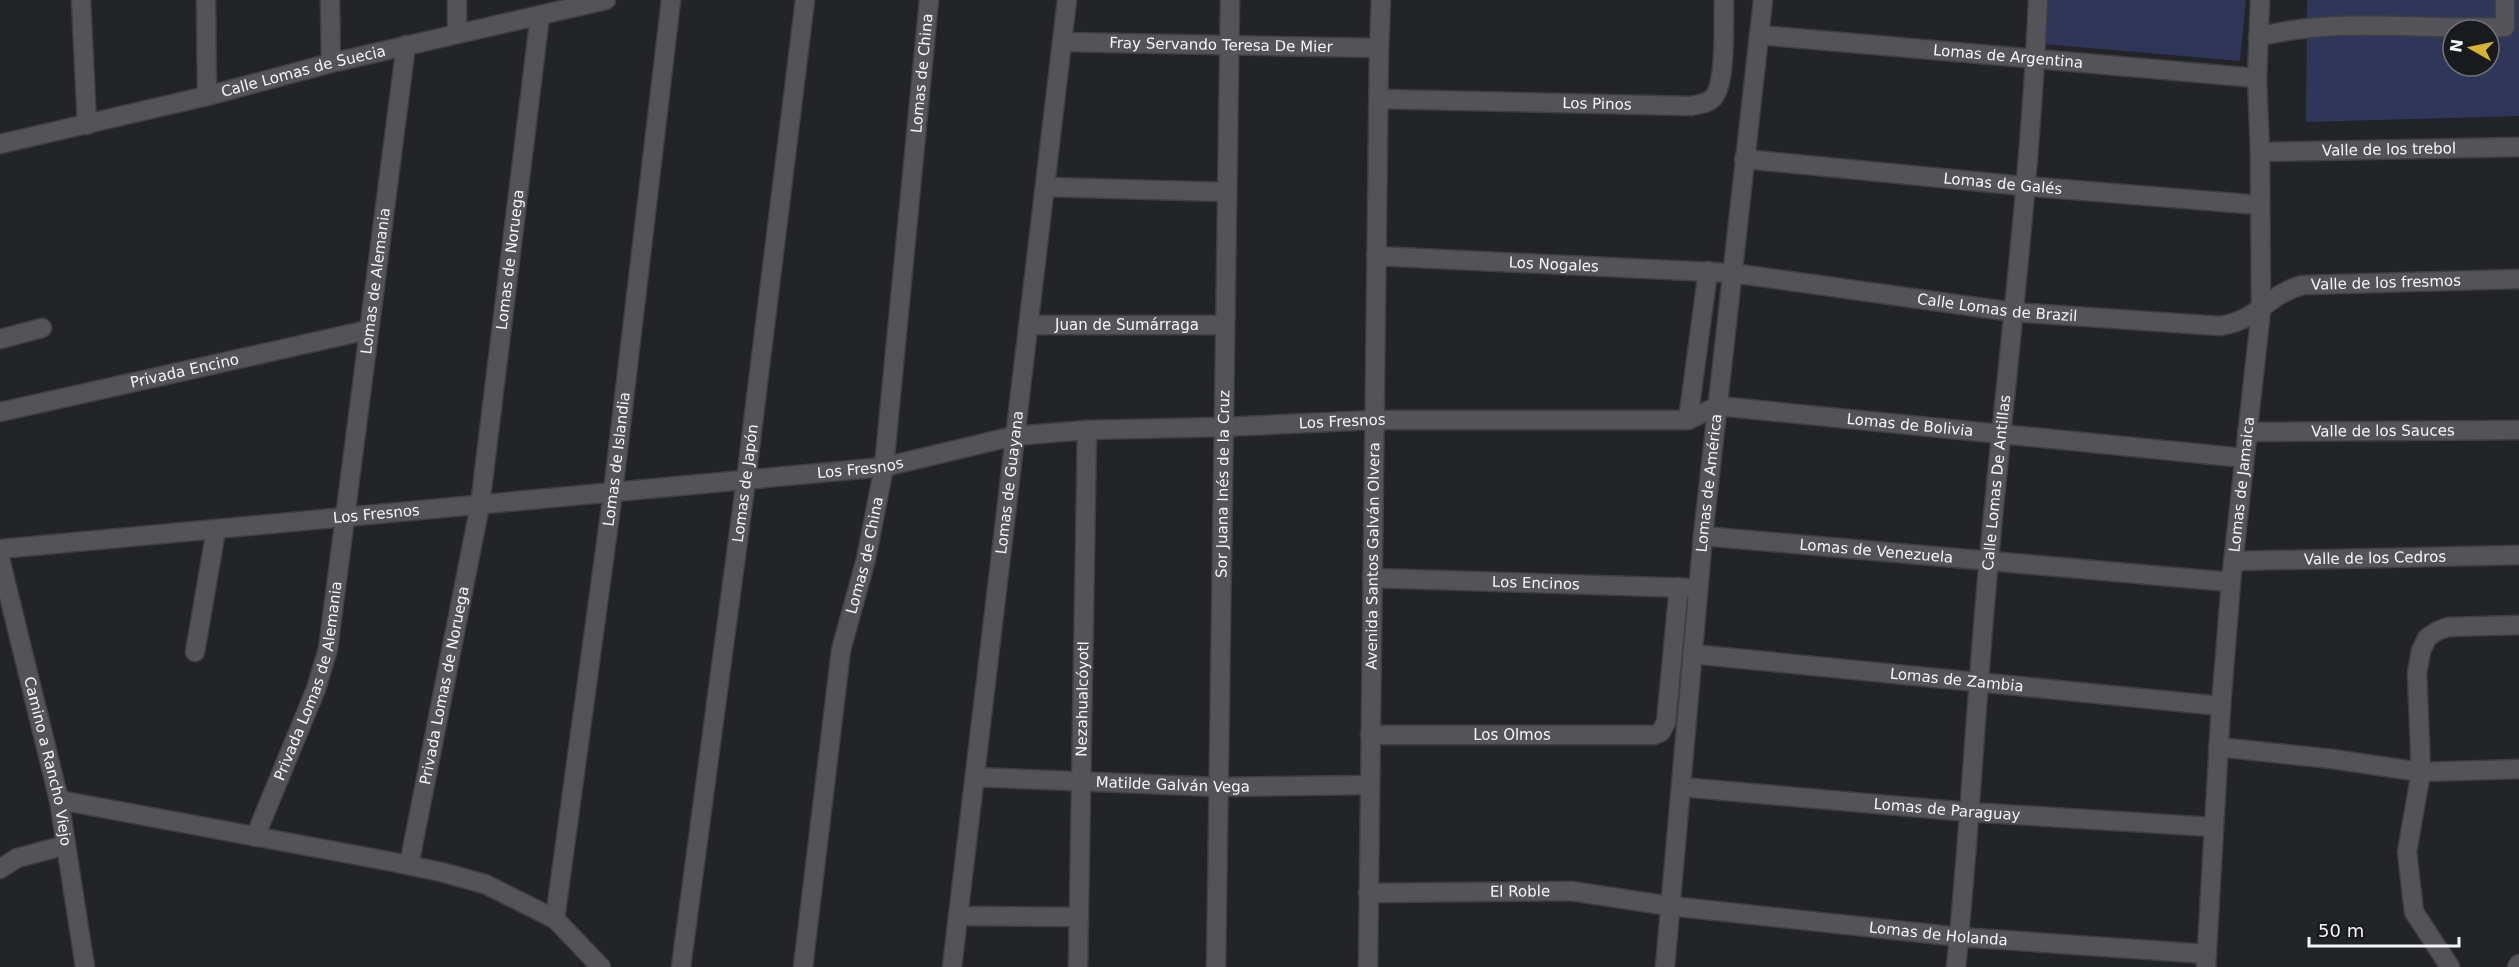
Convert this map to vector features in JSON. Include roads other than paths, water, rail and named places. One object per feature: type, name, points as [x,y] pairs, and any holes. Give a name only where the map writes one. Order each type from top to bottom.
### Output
[{"type":"street","points":[[81,0],[87,124]]},
{"type":"street","points":[[206,0],[207,96]]},
{"type":"street","points":[[330,0],[331,63]]},
{"type":"street","points":[[457,0],[457,34]]},
{"type":"street","name":"Calle Lomas de Suecia","points":[[0,144],[207,96],[406,45],[540,15],[578,3],[606,0]]},
{"type":"street","name":"Lomas de Islandia","points":[[555,919],[613,492],[671,0]]},
{"type":"street","name":"Lomas de Japón","points":[[681,967],[746,480],[806,0]]},
{"type":"street","name":"Lomas de China","points":[[803,967],[841,650],[866,559],[884,467],[929,0]]},
{"type":"street","name":"Lomas de Guayana","points":[[952,967],[1067,0]]},
{"type":"street","name":"Sor Juana Inés de la Cruz","points":[[1216,967],[1220,787],[1222,427],[1230,0]]},
{"type":"street","name":"Avenida Santos Galván Olvera","points":[[1368,967],[1378,99],[1382,0]]},
{"type":"street","name":"Los Pinos","points":[[1378,99],[1691,106],[1708,102],[1720,87],[1724,0]]},
{"type":"street","name":"Lomas de América","points":[[1665,967],[1703,537],[1763,0]]},
{"type":"street","name":"Calle Lomas De Antillas","points":[[1956,967],[1989,561],[2036,59],[2038,0]]},
{"type":"street","name":"Lomas de Jamaica","points":[[2206,960],[2218,747],[2231,582],[2260,310],[2260,152],[2257,78],[2260,0]]},
{"type":"street","points":[[2258,37],[2277,32],[2393,24],[2512,26],[2505,0]]},
{"type":"street","name":"Lomas de Noruega","points":[[480,505],[540,15]]},
{"type":"street","name":"Lomas de Argentina","points":[[1759,35],[2257,78]]},
{"type":"street","name":"Fray Servando Teresa De Mier","points":[[1063,42],[1379,48]]},
{"type":"street","name":"Lomas de Alemania","points":[[346,518],[368,330],[406,45]]},
{"type":"street","name":"Valle de los trebol","points":[[2260,152],[2519,147]]},
{"type":"street","name":"Lomas de Galés","points":[[1744,159],[2024,186],[2260,205]]},
{"type":"street","points":[[1046,187],[1227,192]]},
{"type":"street","name":"Los Nogales","points":[[1376,256],[1732,273]]},
{"type":"street","points":[[1688,420],[1708,271]]},
{"type":"street","name":"Calle Lomas de Brazil","points":[[1732,273],[2013,312],[2220,326],[2238,324],[2260,310]]},
{"type":"street","name":"Valle de los fresmos","points":[[2260,310],[2286,289],[2303,285],[2519,279]]},
{"type":"street","name":"Juan de Sumárraga","points":[[1029,325],[1224,325]]},
{"type":"street","points":[[0,339],[42,328]]},
{"type":"street","name":"Privada Encino","points":[[0,412],[368,330]]},
{"type":"street","name":"Los Fresnos","points":[[0,549],[884,467],[1014,436],[1087,430],[1374,420],[1688,420],[1718,406]]},
{"type":"street","name":"Lomas de Bolivia","points":[[1718,406],[2244,458]]},
{"type":"street","name":"Nezahualcóyotl","points":[[1078,967],[1087,430]]},
{"type":"street","name":"Valle de los Sauces","points":[[2247,432],[2519,430]]},
{"type":"street","name":"Privada Lomas de Noruega","points":[[409,865],[480,505]]},
{"type":"street","name":"Privada Lomas de Alemania","points":[[255,837],[316,689],[328,649],[346,518]]},
{"type":"street","points":[[195,652],[216,530]]},
{"type":"street","name":"Lomas de Venezuela","points":[[1703,537],[2231,582]]},
{"type":"street","name":"Valle de los Cedros","points":[[2233,561],[2519,555]]},
{"type":"street","name":"Camino a Rancho Viejo","points":[[0,559],[59,801],[85,967]]},
{"type":"street","name":"Los Encinos","points":[[1372,578],[1698,588]]},
{"type":"street","name":"Los Olmos","points":[[1370,735],[1654,735],[1661,732],[1666,722],[1679,587]]},
{"type":"street","points":[[2450,967],[2414,912],[2407,852],[2421,772],[2417,672],[2421,651],[2427,638],[2448,627],[2519,625]]},
{"type":"street","name":"Lomas de Zambia","points":[[1692,654],[2221,706]]},
{"type":"street","points":[[2218,747],[2332,759],[2421,772],[2519,769]]},
{"type":"street","name":"Matilde Galván Vega","points":[[975,777],[1220,787],[1370,785]]},
{"type":"street","name":"Lomas de Paraguay","points":[[1681,787],[1969,812],[2213,827]]},
{"type":"street","points":[[59,801],[409,865],[485,884],[555,919],[601,967]]},
{"type":"street","points":[[0,869],[17,858],[66,845]]},
{"type":"street","name":"El Roble","points":[[1368,893],[1571,891],[1670,906]]},
{"type":"street","name":"Lomas de Holanda","points":[[1670,906],[2206,960]]},
{"type":"street","points":[[958,916],[1079,917]]}]
